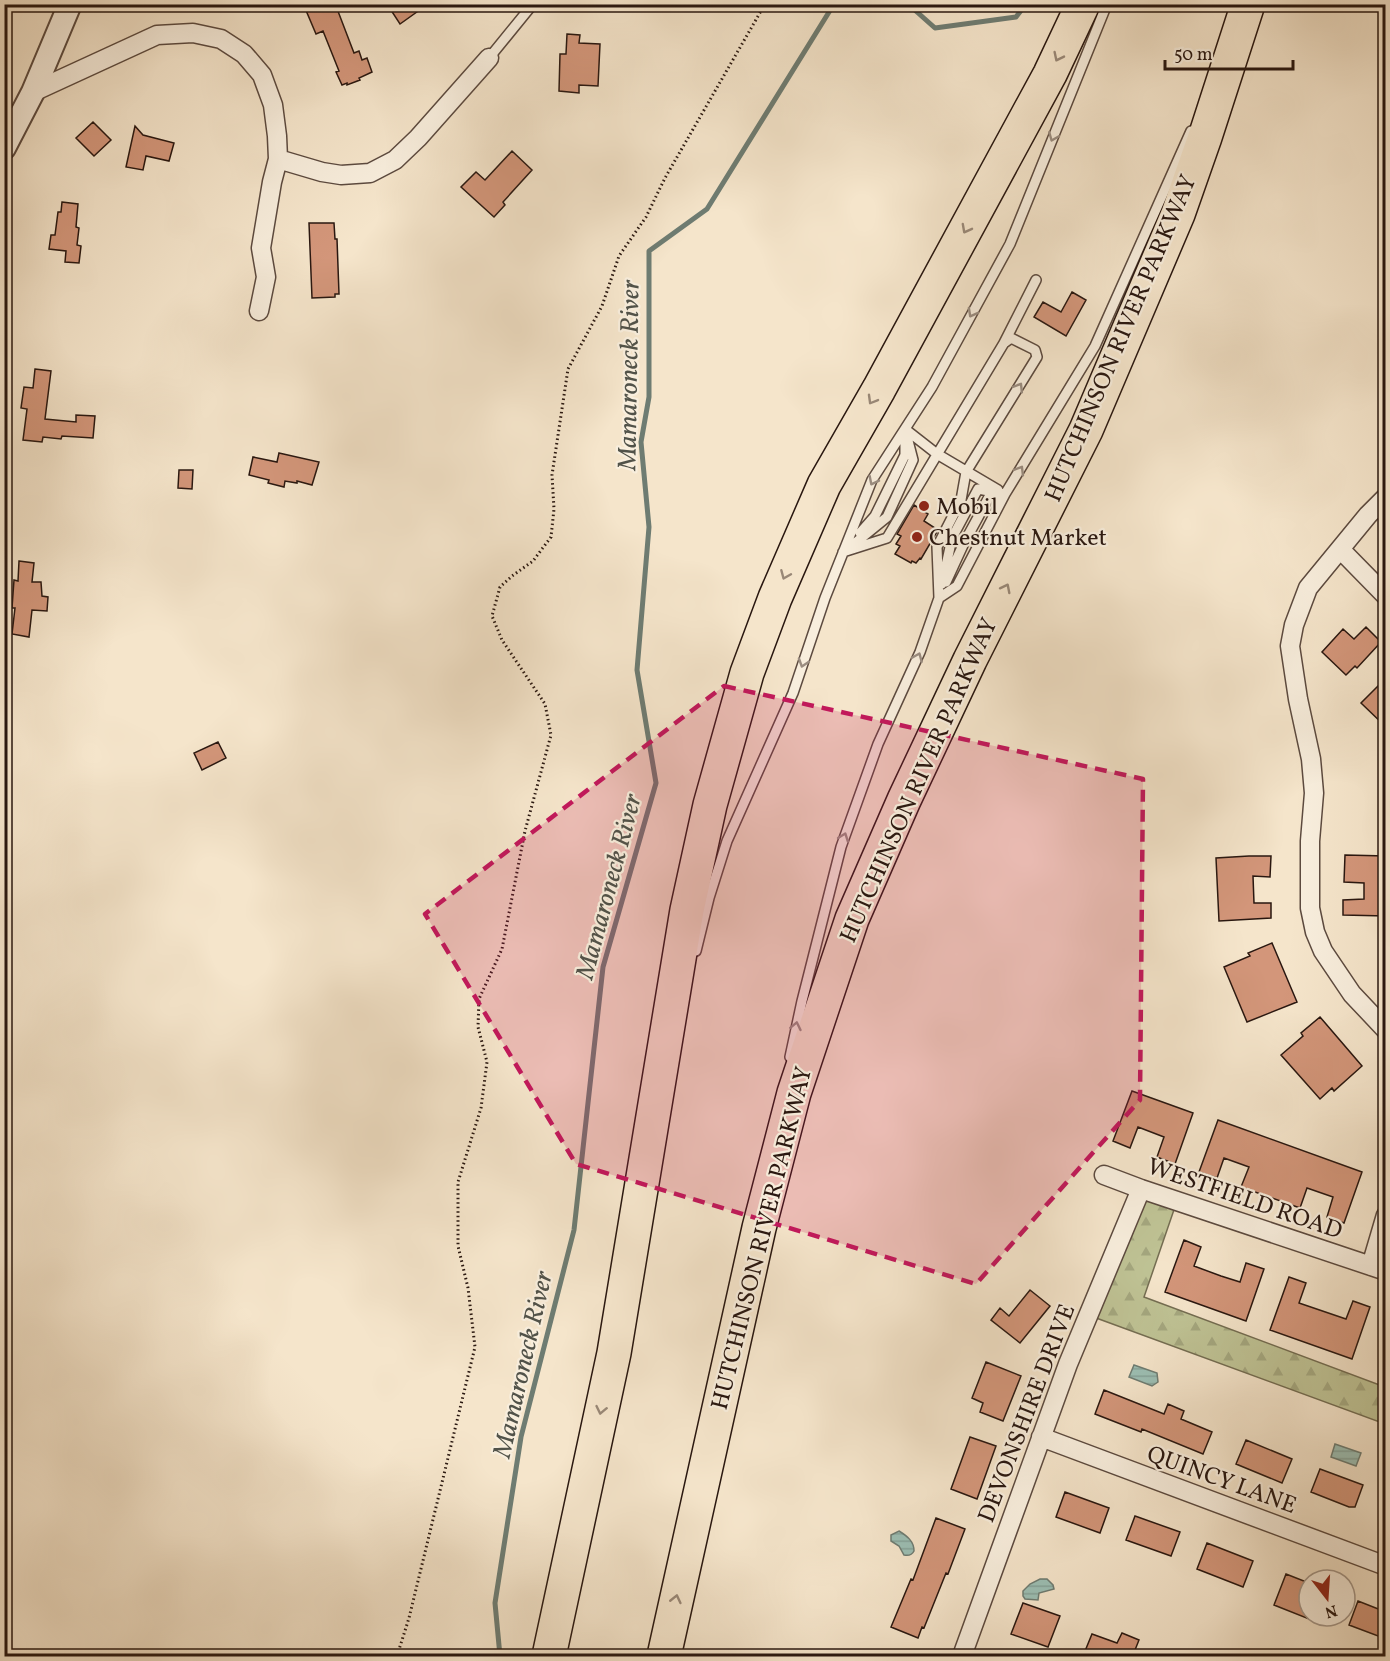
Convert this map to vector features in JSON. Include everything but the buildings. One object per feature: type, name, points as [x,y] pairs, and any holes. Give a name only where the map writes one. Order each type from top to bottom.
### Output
[{"type":"highway","points":[[549,1656],[614,1353],[687,910],[710,805],[747,673],[775,598],[824,485],[879,389],[1044,85],[1083,4]]},
{"type":"highway","name":"HUTCHINSON RIVER PARKWAY","points":[[664,1656],[759,1228],[794,1093],[852,919],[904,800],[965,670],[1086,430],[1178,214],[1244,16]]},
{"type":"highway","points":[[542,1656],[558,1612]]},
{"type":"street","points":[[4,148],[33,92],[70,4]]},
{"type":"street","points":[[33,92],[157,35],[193,33],[221,39],[244,54],[262,75],[273,105],[277,136],[278,159],[261,248],[266,277],[259,311]]},
{"type":"street","points":[[278,159],[341,175],[370,173],[395,160],[418,138],[489,58]]},
{"type":"street","points":[[1386,497],[1368,515],[1308,588],[1294,625],[1290,646],[1298,699],[1311,759],[1314,793],[1310,841],[1310,908],[1315,932],[1323,951],[1352,994],[1386,1030]]},
{"type":"street","points":[[1340,549],[1386,596]]},
{"type":"street","name":"WESTFIELD ROAD","points":[[1104,1175],[1378,1269],[1386,1215]]},
{"type":"street","name":"DEVONSHIRE DRIVE","points":[[966,1655],[1068,1364],[1141,1189]]},
{"type":"street","name":"QUINCY LANE","points":[[1041,1437],[1386,1566]]},
{"type":"lane","points":[[489,58],[533,4]]},
{"type":"lane","points":[[693,962],[709,898],[727,841],[793,693],[825,598],[872,480],[932,387],[1010,244],[1107,4]]},
{"type":"lane","points":[[1208,96],[1244,16]]},
{"type":"lane","points":[[939,598],[957,586],[1005,494],[1095,346],[1193,125]]},
{"type":"lane","points":[[843,552],[887,538],[1004,342],[1036,280]]},
{"type":"lane","points":[[939,598],[938,547],[961,500],[966,472],[1037,357],[1035,350],[1011,338],[1004,342]]},
{"type":"lane","points":[[905,429],[937,454],[1005,494]]},
{"type":"lane","points":[[843,552],[887,517],[914,460],[905,429]]},
{"type":"lane","points":[[788,1065],[841,848],[878,744],[920,652],[939,598],[964,543],[989,497],[1005,494]]},
{"type":"lane","points":[[657,1085],[684,996]]},
{"type":"lane","points":[[759,1228],[782,1100]]},
{"type":"path","points":[[397,1656],[409,1618],[475,1347],[468,1288],[458,1246],[458,1182],[481,1108],[487,1062],[478,1027],[479,999],[502,949],[525,831],[551,735],[546,704],[502,640],[492,616],[500,587],[533,561],[551,537],[554,509],[552,475],[568,369],[602,306],[619,256],[646,217],[665,178],[765,4]]},
{"type":"highlighted area","points":[[724,686],[1143,779],[1140,1100],[976,1284],[576,1164],[425,914]]},
{"type":"green space","points":[[1141,1189],[1177,1201],[1144,1297],[1385,1387],[1385,1424],[1088,1315]]},
{"type":"water","points":[[1134,1365],[1157,1373],[1158,1382],[1152,1386],[1129,1377]]},
{"type":"water","points":[[1335,1444],[1361,1453],[1356,1466],[1331,1457]]},
{"type":"water","points":[[899,1531],[913,1544],[914,1551],[910,1555],[904,1555],[899,1546],[891,1541],[891,1535]]},
{"type":"water","points":[[1040,1579],[1047,1579],[1054,1589],[1039,1593],[1038,1600],[1025,1599],[1023,1591]]},
{"type":"waterway","name":"Mamaroneck River","points":[[500,1656],[495,1603],[521,1437],[574,1230],[603,967],[656,783],[637,670],[649,527],[641,442],[649,397],[649,251],[707,209],[834,4]]},
{"type":"waterway","name":"Mamaroneck River","points":[[908,4],[935,28],[1016,17],[1026,4]]},
{"type":"place","name":"Mobil","points":[[924,506]]},
{"type":"place","name":"Chestnut Market","points":[[917,537]]}]
